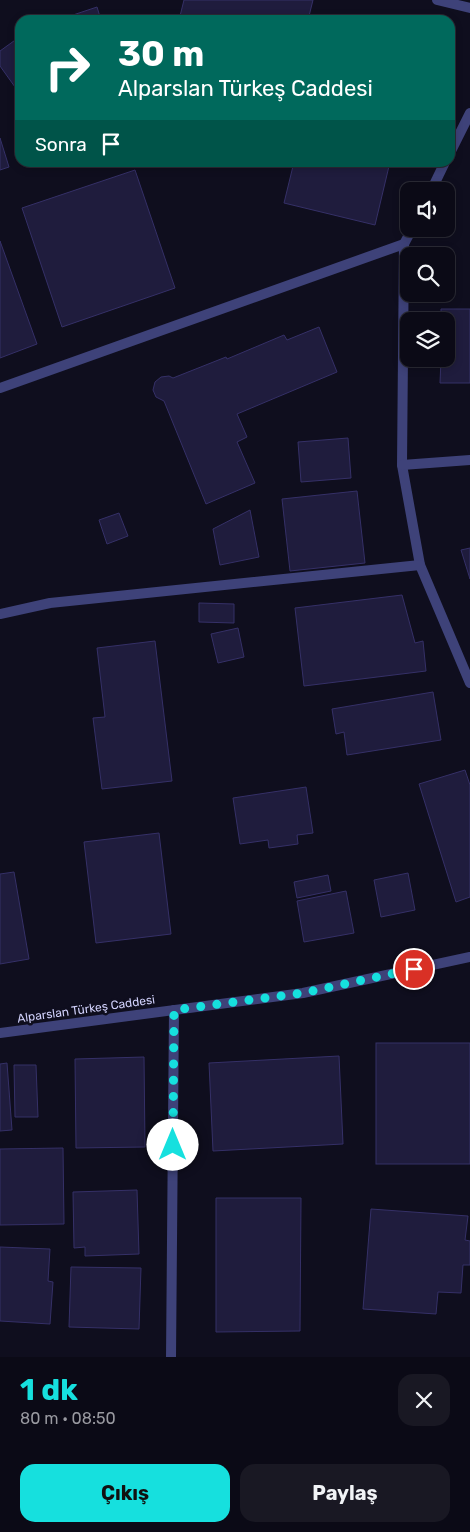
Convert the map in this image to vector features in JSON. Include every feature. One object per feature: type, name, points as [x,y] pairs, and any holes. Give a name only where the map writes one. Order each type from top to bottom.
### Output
[{"type":"street","points":[[437,0],[470,8]]},
{"type":"street","points":[[455,142],[470,113]]},
{"type":"street","points":[[435,182],[442,167]]},
{"type":"street","points":[[408,237],[404,244],[402,465],[420,565],[470,683]]},
{"type":"street","points":[[0,388],[404,244]]},
{"type":"street","points":[[402,465],[470,460]]},
{"type":"street","points":[[0,614],[50,603],[420,565]]},
{"type":"street","name":"Alparslan Türkeş Caddesi","points":[[0,1033],[303,993],[470,957]]},
{"type":"street","points":[[171,1357],[174,1010]]},
{"type":"building","points":[[184,0],[313,0],[309,15],[180,15]]},
{"type":"building","points":[[97,7],[99,15],[73,15]]},
{"type":"building","points":[[15,40],[15,87],[0,66],[0,51]]},
{"type":"building","points":[[0,138],[9,167],[0,170]]},
{"type":"building","points":[[293,167],[389,167],[375,225],[284,203]]},
{"type":"building","points":[[135,170],[175,288],[62,327],[22,208]]},
{"type":"building","points":[[0,241],[37,344],[0,358]]},
{"type":"building","points":[[441,309],[470,309],[470,383],[440,383],[441,367],[455,367],[455,312],[441,312]]},
{"type":"building","points":[[319,327],[337,372],[237,414],[247,437],[237,442],[255,483],[206,504],[164,401],[156,397],[153,390],[155,382],[161,377],[169,376],[173,378],[226,357],[227,359],[284,335],[287,340]]},
{"type":"building","points":[[348,438],[351,478],[301,482],[298,442]]},
{"type":"building","points":[[357,491],[365,563],[290,571],[282,499]]},
{"type":"building","points":[[250,510],[259,557],[220,565],[213,529]]},
{"type":"building","points":[[119,513],[128,536],[107,544],[99,520]]},
{"type":"building","points":[[470,548],[470,579],[461,550]]},
{"type":"building","points":[[402,595],[415,643],[423,641],[426,671],[304,686],[295,608]]},
{"type":"building","points":[[199,603],[234,604],[234,623],[199,622]]},
{"type":"building","points":[[238,628],[244,657],[218,663],[211,634]]},
{"type":"building","points":[[155,641],[172,781],[102,789],[93,718],[105,717],[97,648]]},
{"type":"building","points":[[433,692],[441,740],[347,755],[344,732],[336,734],[332,709]]},
{"type":"building","points":[[465,770],[470,785],[470,897],[456,902],[419,784]]},
{"type":"building","points":[[306,787],[313,833],[297,835],[298,844],[269,848],[268,840],[240,844],[233,798]]},
{"type":"building","points":[[159,833],[171,934],[96,943],[84,842]]},
{"type":"building","points":[[14,872],[29,959],[0,964],[0,874]]},
{"type":"building","points":[[408,873],[415,910],[381,917],[374,880]]},
{"type":"building","points":[[328,875],[331,891],[297,898],[294,882]]},
{"type":"building","points":[[346,891],[354,933],[304,942],[297,901]]},
{"type":"building","points":[[376,1043],[470,1043],[470,1164],[376,1164]]},
{"type":"building","points":[[339,1056],[343,1144],[213,1151],[209,1063]]},
{"type":"building","points":[[144,1057],[145,1147],[76,1148],[75,1059]]},
{"type":"building","points":[[7,1063],[12,1130],[0,1131],[0,1064]]},
{"type":"building","points":[[14,1065],[36,1065],[38,1117],[15,1117]]},
{"type":"building","points":[[63,1148],[64,1224],[0,1225],[0,1149]]},
{"type":"building","points":[[137,1190],[139,1254],[85,1256],[85,1247],[74,1248],[73,1192]]},
{"type":"building","points":[[216,1198],[301,1198],[300,1331],[216,1332]]},
{"type":"building","points":[[371,1209],[468,1216],[465,1240],[470,1241],[470,1265],[463,1265],[461,1293],[438,1292],[436,1314],[363,1309]]},
{"type":"building","points":[[0,1247],[50,1249],[48,1281],[53,1282],[50,1324],[0,1321]]},
{"type":"building","points":[[71,1267],[141,1268],[139,1329],[69,1327]]},
{"type":"route","points":[[173,1145],[174,1010],[303,993],[414,969]]}]
